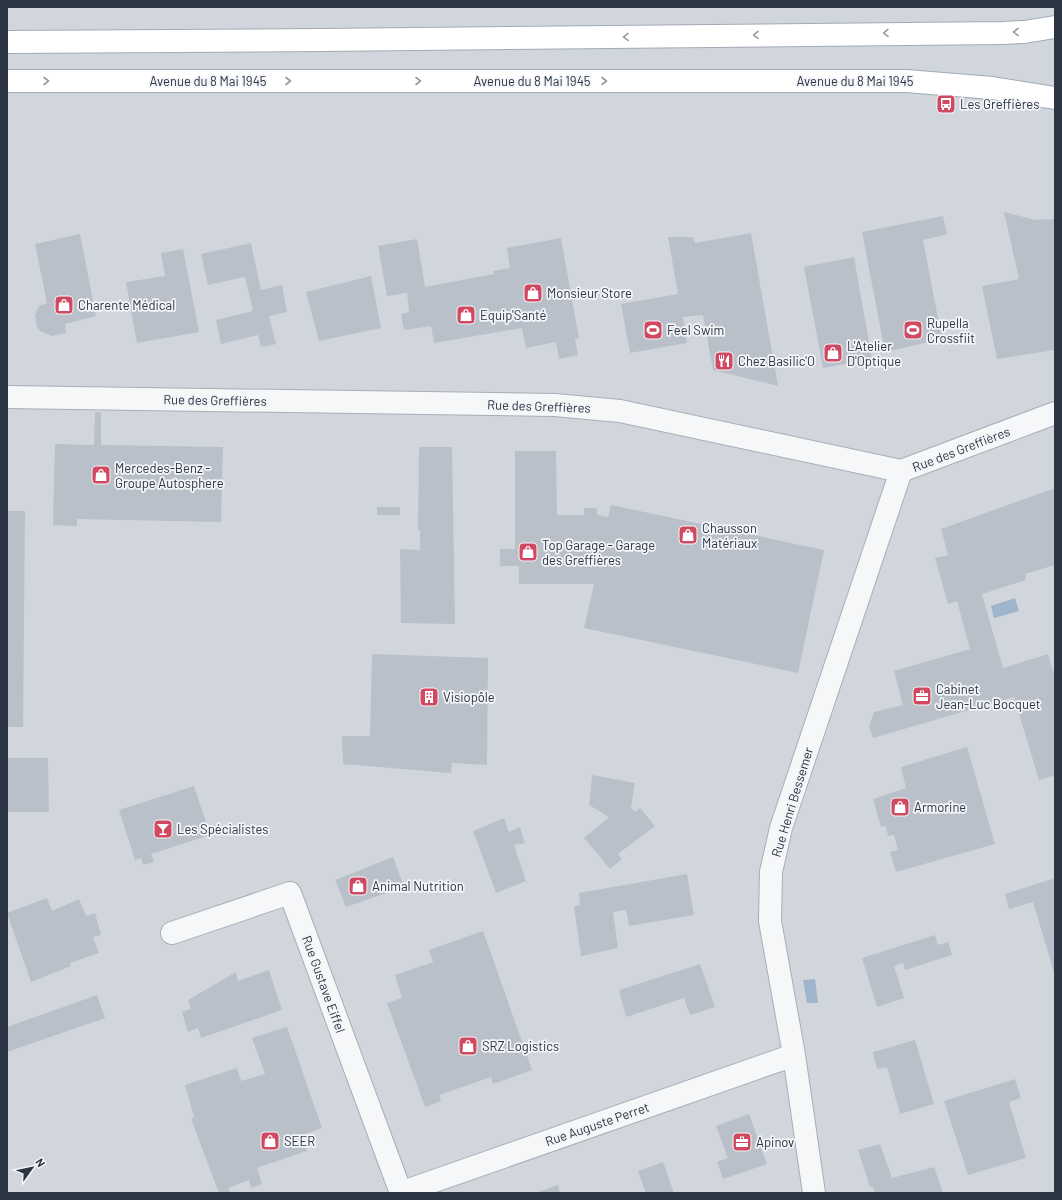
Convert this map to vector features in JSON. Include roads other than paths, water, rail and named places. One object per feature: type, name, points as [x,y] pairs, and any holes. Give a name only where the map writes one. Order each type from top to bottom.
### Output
[{"type":"main road","points":[[7,42],[1002,33],[1024,32],[1055,27]]},
{"type":"main road","name":"Avenue du 8 Mai 1945","points":[[7,81],[906,81],[992,88],[1055,98]]},
{"type":"street","name":"Rue des Greffières","points":[[7,397],[555,405],[620,411],[901,471],[1055,413]]},
{"type":"street","name":"Rue Henri Bessemer","points":[[814,1193],[794,1055],[770,921],[771,872],[781,828],[901,471]]},
{"type":"street","name":"Rue Gustave Eiffel","points":[[172,933],[290,893],[400,1193]]},
{"type":"street","name":"Rue Auguste Perret","points":[[400,1193],[794,1055]]},
{"type":"water","points":[[1015,598],[1019,611],[994,618],[991,606]]},
{"type":"water","points":[[815,979],[818,1003],[807,1003],[803,980]]},
{"type":"place","name":"Les Greffières","points":[[946,104]]},
{"type":"place","name":"Monsieur Store","points":[[533,293]]},
{"type":"place","name":"Charente Médical","points":[[64,305]]},
{"type":"place","name":"Equip'Santé","points":[[466,315]]},
{"type":"place","name":"Feel Swim","points":[[653,330]]},
{"type":"place","name":"Rupella Crossfiit","points":[[913,330]]},
{"type":"place","name":"L'Atelier D'Optique","points":[[833,353]]},
{"type":"place","name":"Chez Basilic'O","points":[[724,361]]},
{"type":"place","name":"Mercedes-Benz - Groupe Autosphere","points":[[101,475]]},
{"type":"place","name":"Chausson Matériaux","points":[[688,535]]},
{"type":"place","name":"Top Garage - Garage des Greffières","points":[[528,552]]},
{"type":"place","name":"Cabinet Jean-Luc Bocquet","points":[[922,696]]},
{"type":"place","name":"Visiopôle","points":[[429,697]]},
{"type":"place","name":"Armorine","points":[[900,807]]},
{"type":"place","name":"Les Spécialistes","points":[[163,829]]},
{"type":"place","name":"Animal Nutrition","points":[[358,886]]},
{"type":"place","name":"SRZ Logistics","points":[[468,1046]]},
{"type":"place","name":"SEER","points":[[270,1141]]},
{"type":"place","name":"Apinov","points":[[742,1142]]}]
